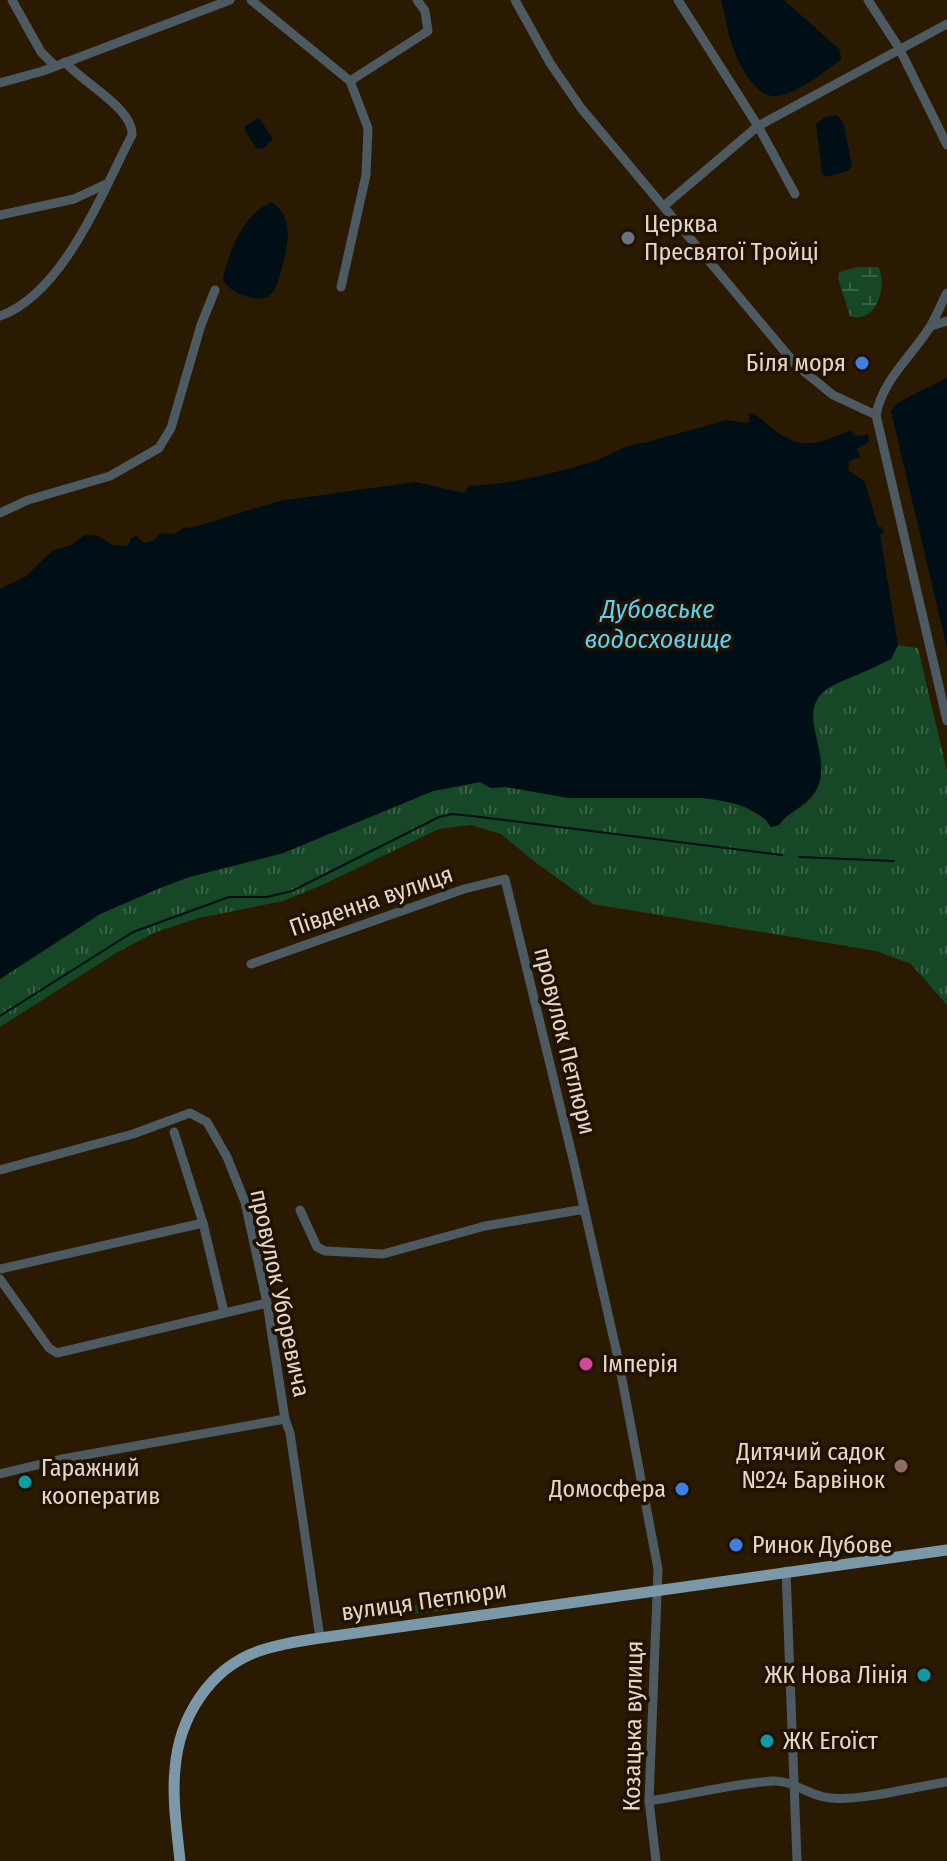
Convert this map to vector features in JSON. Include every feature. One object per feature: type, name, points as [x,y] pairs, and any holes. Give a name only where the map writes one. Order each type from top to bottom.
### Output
[{"type":"main road","name":"вулиця Петлюри","points":[[320,1638],[947,1550]]},
{"type":"main road","points":[[180,1861],[175,1766],[184,1729],[199,1698],[227,1666],[245,1657],[283,1644],[320,1638]]},
{"type":"street","points":[[0,83],[65,62],[211,3],[230,0]]},
{"type":"street","points":[[251,0],[350,81],[368,128],[366,175],[341,287]]},
{"type":"street","points":[[350,81],[428,31],[425,11],[417,0]]},
{"type":"street","points":[[515,0],[550,63],[581,108],[796,365],[833,395],[876,415]]},
{"type":"street","points":[[678,0],[758,126],[795,194]]},
{"type":"street","points":[[868,0],[899,48],[947,145]]},
{"type":"street","points":[[0,5],[12,1],[41,52],[54,65]]},
{"type":"street","points":[[665,205],[758,126],[947,24]]},
{"type":"street","points":[[0,316],[32,298],[75,243],[132,135],[133,125],[126,114],[65,62]]},
{"type":"street","points":[[0,215],[74,199],[106,184]]},
{"type":"street","points":[[0,513],[28,500],[110,476],[159,448],[171,428],[201,325],[215,290]]},
{"type":"street","points":[[947,293],[931,326],[888,382],[879,398],[876,415],[947,721]]},
{"type":"street","points":[[931,326],[947,321]]},
{"type":"street","name":"Південна вулиця","points":[[251,964],[464,889],[505,879]]},
{"type":"street","name":"провулок Петлюри","points":[[505,879],[622,1380],[658,1569],[656,1591]]},
{"type":"street","name":"провулок Уборевича","points":[[0,1170],[133,1134],[190,1113],[207,1122],[227,1157],[245,1202],[267,1303],[285,1419]]},
{"type":"street","points":[[174,1132],[203,1223],[224,1312]]},
{"type":"street","points":[[300,1210],[317,1247],[325,1251],[383,1254],[485,1226],[579,1210],[585,1212]]},
{"type":"street","points":[[0,1269],[203,1223]]},
{"type":"street","points":[[0,1279],[49,1348],[57,1353],[267,1303]]},
{"type":"street","points":[[0,1473],[285,1419]]},
{"type":"street","name":"вулиця Петлюри","points":[[285,1419],[290,1433],[320,1638]]},
{"type":"street","points":[[786,1571],[797,1861]]},
{"type":"street","name":"Козацька вулиця","points":[[656,1591],[649,1801],[656,1861]]},
{"type":"street","points":[[649,1801],[770,1781],[793,1783],[811,1795],[854,1798],[947,1782]]},
{"type":"green space","points":[[857,267],[878,267],[882,282],[874,308],[860,317],[850,316],[838,278],[839,272]]},
{"type":"green space","points":[[898,645],[918,648],[947,771],[947,1005],[911,964],[876,951],[593,904],[501,834],[471,825],[439,829],[283,901],[199,918],[156,932],[116,953],[0,1027],[0,979],[100,914],[189,877],[283,853],[433,791],[480,782],[491,788],[506,787],[569,798],[722,800],[740,804],[767,820],[771,827],[807,802],[818,785],[820,772],[813,719],[819,695],[841,680],[891,659]]},
{"type":"green space","points":[[446,1604],[448,1610],[393,1616],[396,1608]]},
{"type":"water","points":[[721,0],[784,0],[840,50],[841,59],[793,91],[777,96],[762,92],[749,79],[736,55]]},
{"type":"water","points":[[837,115],[844,124],[852,166],[848,171],[826,177],[822,173],[816,124],[825,117]]},
{"type":"water","points":[[259,118],[273,139],[263,149],[256,148],[245,130],[245,126]]},
{"type":"water","points":[[271,202],[279,208],[287,224],[285,253],[273,292],[261,299],[253,298],[233,291],[223,279],[229,257],[245,224]]},
{"type":"water","points":[[947,378],[947,648],[891,411],[897,403]]},
{"type":"water","name":"Дубовське водосховище","points":[[752,413],[783,436],[802,443],[830,439],[851,430],[854,436],[868,435],[869,442],[857,449],[860,457],[849,461],[848,470],[865,482],[878,527],[882,527],[884,533],[880,534],[898,645],[891,659],[828,688],[817,700],[813,718],[821,762],[820,780],[808,800],[779,825],[771,827],[758,814],[740,805],[702,798],[569,798],[506,787],[491,788],[480,782],[433,791],[283,853],[189,877],[100,914],[0,979],[0,589],[25,577],[52,551],[71,545],[85,535],[96,535],[113,545],[128,546],[131,538],[136,536],[144,543],[155,540],[159,533],[176,533],[183,527],[191,528],[279,501],[415,482],[464,493],[469,486],[551,473],[598,460],[632,445],[727,420],[746,423],[750,421],[748,414]]},
{"type":"waterway","points":[[0,1016],[133,932],[229,897],[267,897],[292,891],[439,817],[452,814],[782,855]]},
{"type":"waterway","points":[[799,857],[894,861]]},
{"type":"place","name":"Церква Пресвятої Тройці","points":[[628,238]]},
{"type":"place","name":"Біля моря","points":[[862,363]]},
{"type":"place","name":"Імперія","points":[[586,1364]]},
{"type":"place","name":"Дитячий садок №24 Барвінок","points":[[901,1466]]},
{"type":"place","name":"Гаражний кооператив","points":[[25,1482]]},
{"type":"place","name":"Домосфера","points":[[682,1489]]},
{"type":"place","name":"Ринок Дубове","points":[[736,1545]]},
{"type":"place","name":"ЖК Нова Лінія","points":[[924,1675]]},
{"type":"place","name":"ЖК Егоїст","points":[[767,1741]]}]
